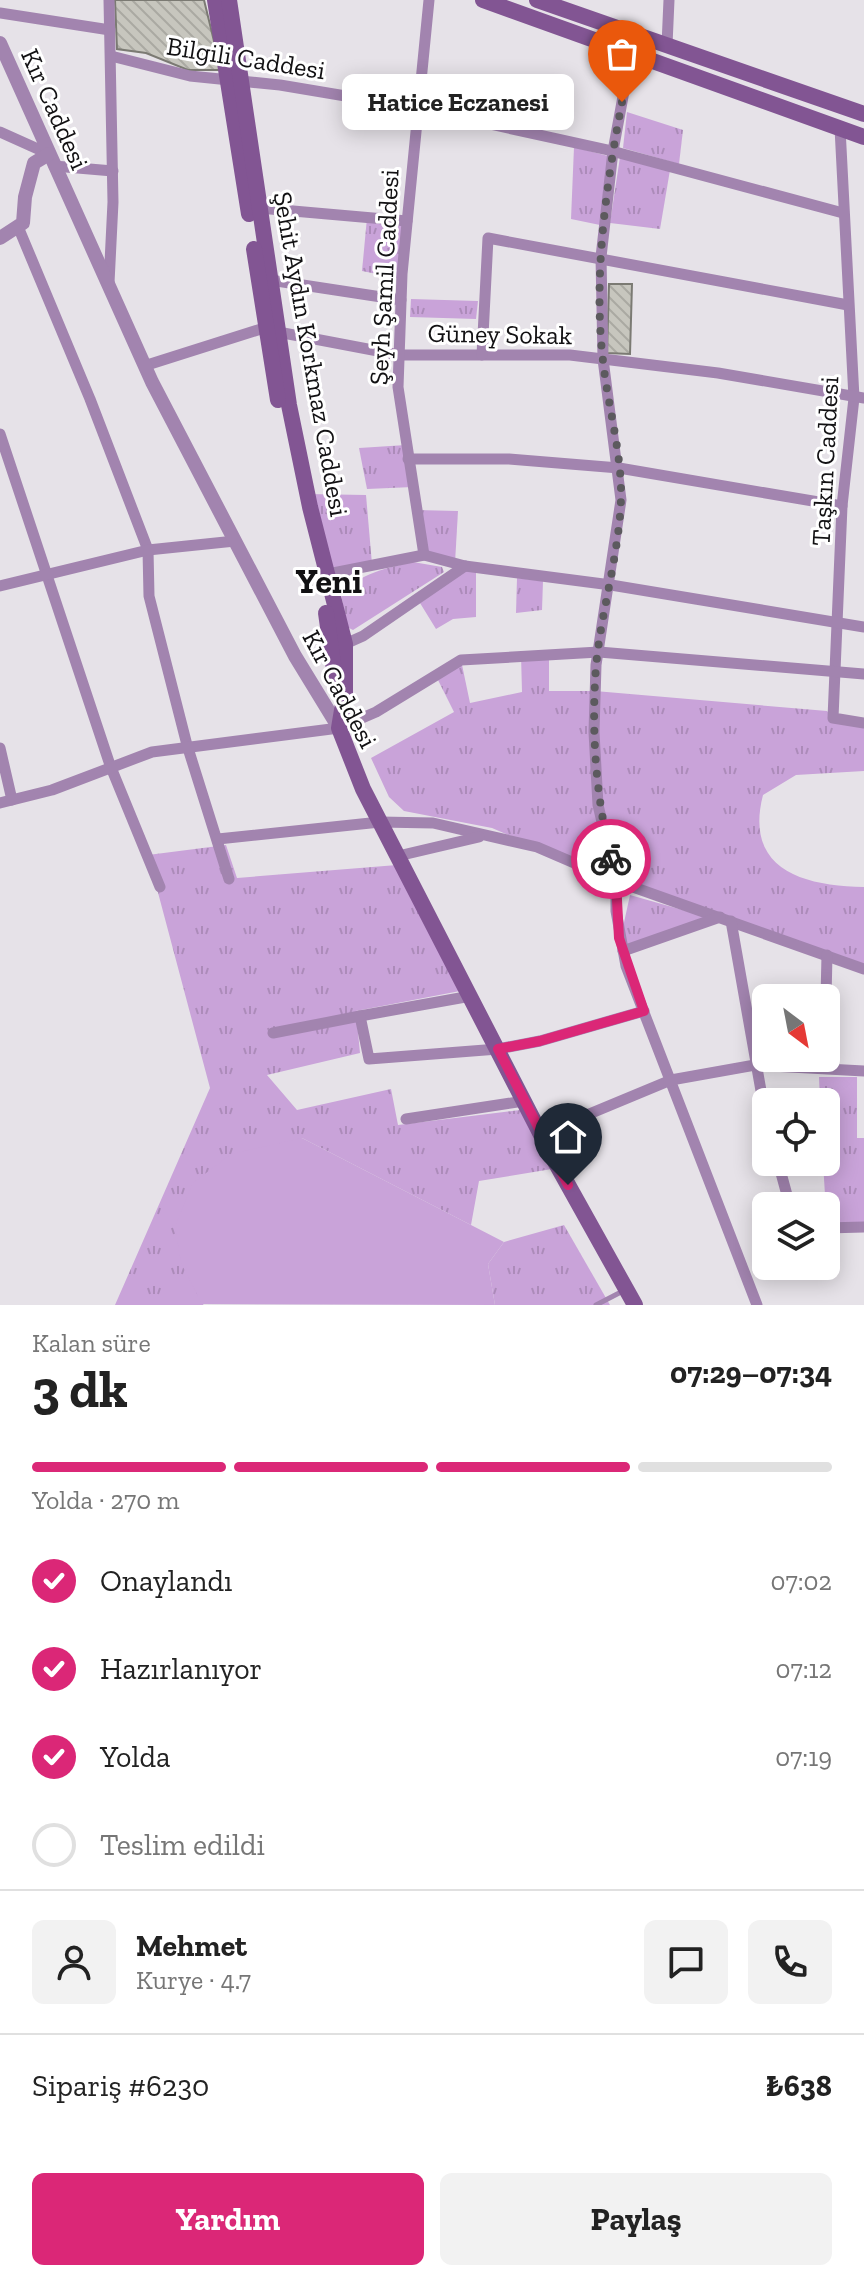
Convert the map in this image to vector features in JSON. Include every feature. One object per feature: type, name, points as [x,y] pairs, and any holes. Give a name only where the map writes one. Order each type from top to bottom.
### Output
[{"type":"main road","name":"Şehit Aydın Korkmaz Caddesi","points":[[215,0],[236,80],[259,208],[270,280],[271,330],[310,507],[345,644],[345,692],[339,721]]},
{"type":"main road","name":"Şehit Aydın Korkmaz Caddesi","points":[[229,0],[236,80],[294,485],[330,629],[339,721]]},
{"type":"main road","points":[[483,0],[864,137]]},
{"type":"main road","points":[[537,0],[864,114]]},
{"type":"main road","name":"Kır Caddesi","points":[[339,721],[380,822],[541,1134],[635,1305]]},
{"type":"street","points":[[109,0],[113,171],[109,289]]},
{"type":"street","name":"Şeyh Şamil Caddesi","points":[[424,555],[398,387],[407,221],[429,0]]},
{"type":"street","points":[[667,45],[669,0]]},
{"type":"street","points":[[0,13],[110,30]]},
{"type":"street","name":"Kır Caddesi","points":[[0,43],[144,366],[295,656],[339,721]]},
{"type":"street","points":[[631,53],[613,151],[601,257],[603,359],[621,500],[599,652],[594,732],[598,805],[616,881],[616,911],[623,951],[757,1305]]},
{"type":"street","name":"Bilgili Caddesi","points":[[111,56],[190,76],[236,80],[417,108],[613,151],[843,213]]},
{"type":"street","name":"Taşkın Caddesi","points":[[840,128],[848,305],[859,398],[842,506],[840,622],[833,718],[864,723]]},
{"type":"street","points":[[0,132],[51,160],[113,171]]},
{"type":"street","points":[[0,238],[19,229],[23,223],[25,197],[34,163],[51,160]]},
{"type":"street","points":[[259,208],[407,221]]},
{"type":"street","points":[[19,229],[90,399],[148,550],[149,596],[187,745],[229,879]]},
{"type":"street","points":[[482,355],[488,238],[848,305]]},
{"type":"street","points":[[270,280],[401,300]]},
{"type":"street","points":[[144,366],[271,330]]},
{"type":"street","name":"Güney Sokak","points":[[271,330],[399,355],[570,355],[718,373],[859,398]]},
{"type":"street","points":[[0,434],[110,765],[160,887]]},
{"type":"street","points":[[408,459],[509,459],[619,468],[842,506]]},
{"type":"street","points":[[0,586],[148,550],[235,541]]},
{"type":"street","points":[[328,574],[424,555],[465,566],[611,585],[864,627]]},
{"type":"street","points":[[345,644],[465,566]]},
{"type":"street","points":[[0,748],[6,802],[52,790],[110,765],[187,745],[339,721],[376,712],[461,660],[599,652],[864,674]]},
{"type":"street","points":[[218,839],[380,822],[433,823],[537,847],[616,881],[864,969]]},
{"type":"street","points":[[398,856],[484,836]]},
{"type":"street","points":[[623,951],[725,919]]},
{"type":"street","points":[[725,919],[752,1050]]},
{"type":"street","points":[[826,984],[827,955]]},
{"type":"street","points":[[273,1033],[471,996]]},
{"type":"street","points":[[360,1016],[369,1059],[498,1049],[540,1041],[644,1011]]},
{"type":"street","points":[[541,1134],[671,1080],[752,1066]]},
{"type":"street","points":[[840,1067],[864,1071]]},
{"type":"street","points":[[406,1119],[524,1101]]},
{"type":"street","points":[[840,1228],[864,1227]]},
{"type":"lane","points":[[596,1305],[626,1289]]},
{"type":"green space","points":[[627,112],[683,130],[679,164],[623,148]]},
{"type":"green space","points":[[574,147],[608,156],[600,225],[571,219]]},
{"type":"green space","points":[[620,157],[670,170],[660,229],[610,223]]},
{"type":"green space","points":[[367,218],[407,221],[402,279],[362,271]]},
{"type":"green space","points":[[411,299],[478,301],[476,319],[410,317]]},
{"type":"green space","points":[[406,445],[413,487],[367,489],[359,448]]},
{"type":"green space","points":[[307,494],[366,495],[372,564],[328,574]]},
{"type":"green space","points":[[416,510],[458,511],[455,563],[424,555]]},
{"type":"green space","points":[[413,562],[442,567],[444,572],[353,630],[347,627],[341,594],[365,576]]},
{"type":"green space","points":[[466,570],[476,572],[476,617],[453,619],[436,629],[420,603]]},
{"type":"green space","points":[[517,578],[543,581],[542,610],[516,613]]},
{"type":"green space","points":[[549,654],[549,691],[595,691],[827,711],[833,718],[864,723],[864,771],[796,775],[763,795],[759,820],[762,840],[770,856],[783,868],[819,883],[864,887],[864,967],[616,881],[492,828],[404,811],[389,797],[371,758],[454,712],[435,674],[461,660],[470,703],[522,692],[521,655]]},
{"type":"green space","points":[[226,845],[237,878],[397,865],[460,991],[356,1011],[360,1053],[267,1075],[297,1110],[391,1089],[398,1125],[520,1110],[552,1169],[479,1181],[471,1225],[302,1138],[203,1305],[115,1305],[210,1088],[148,855]]},
{"type":"green space","points":[[630,895],[711,918],[625,948],[623,927]]},
{"type":"green space","points":[[819,1077],[857,1077],[857,1138],[864,1138],[864,1227],[840,1228],[840,1192],[825,1192],[824,1176],[840,1176],[840,1088],[819,1088]]},
{"type":"green space","points":[[302,1138],[504,1242],[488,1264],[495,1305],[202,1304],[181,1263],[175,1226],[193,1183],[231,1154]]},
{"type":"green space","points":[[564,1225],[610,1305],[495,1305],[488,1264],[504,1242]]},
{"type":"building","points":[[115,0],[204,0],[221,70],[188,70],[146,53],[117,49]]},
{"type":"building","points":[[609,284],[632,284],[630,354],[607,353]]},
{"type":"way so far","points":[[611,859],[598,805],[594,732],[596,665],[611,585],[621,500],[603,359],[601,257],[622,102]]},
{"type":"place","name":"Hatice Eczanesi","points":[[622,102]]},
{"type":"district","name":"Yeni","points":[[329,581]]},
{"type":"route","points":[[568,1185],[498,1049],[540,1041],[644,1011],[626,966],[619,938],[616,881],[611,859]]}]
